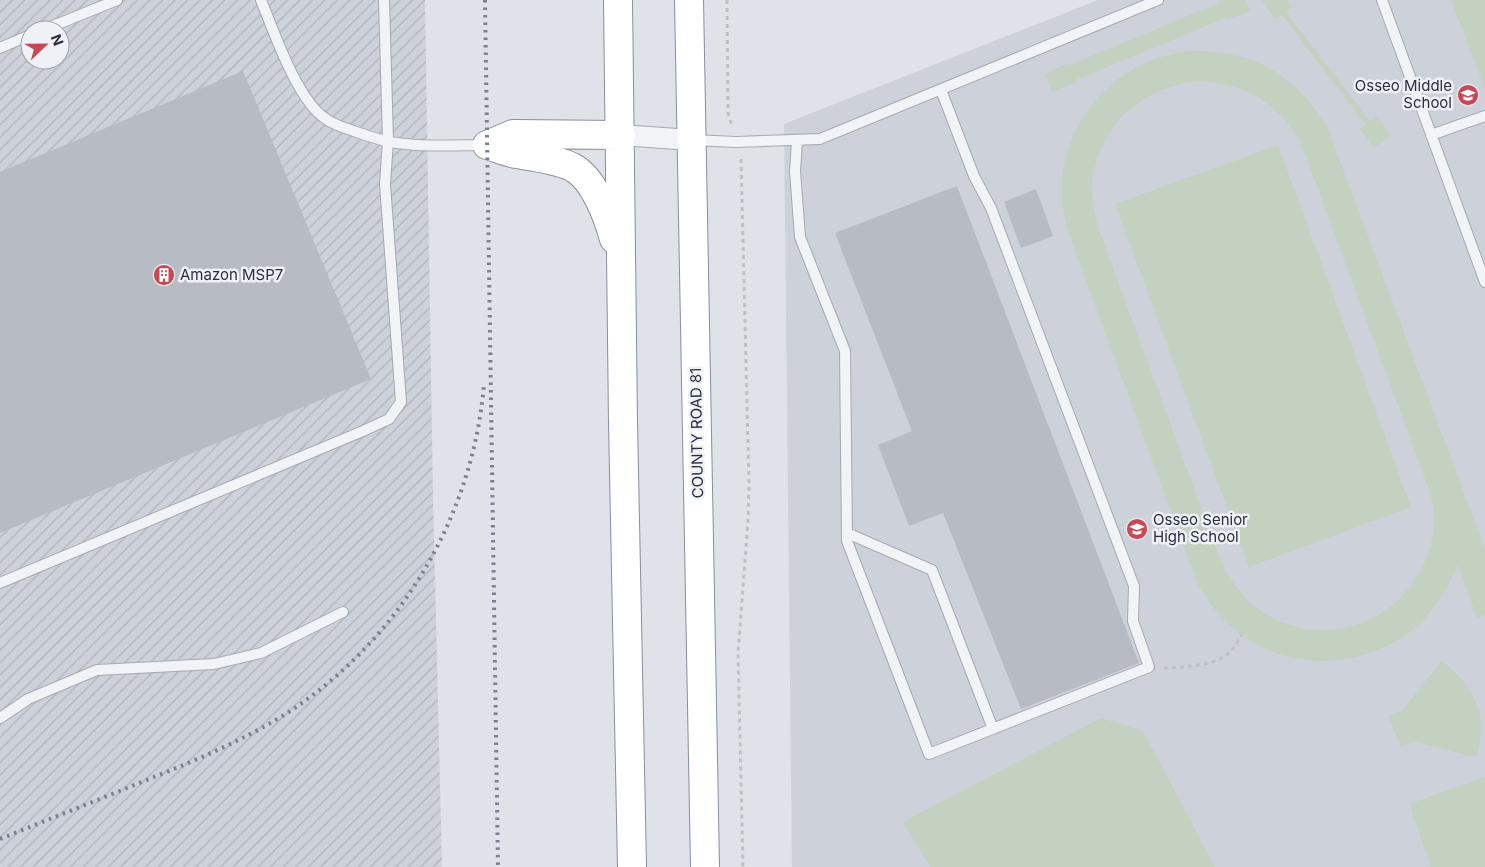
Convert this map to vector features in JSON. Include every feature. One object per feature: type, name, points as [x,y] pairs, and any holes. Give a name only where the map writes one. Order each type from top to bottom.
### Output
[{"type":"highway","points":[[618,0],[623,422],[632,867]]},
{"type":"highway","name":"COUNTY ROAD 81","points":[[689,0],[705,867]]},
{"type":"highway","points":[[487,145],[513,134],[620,135]]},
{"type":"highway","points":[[487,145],[514,154],[553,160],[574,168],[587,180],[606,213],[621,268]]},
{"type":"street","points":[[620,135],[691,140]]},
{"type":"lane","points":[[67,20],[116,0]]},
{"type":"lane","points":[[261,0],[280,49],[294,78],[308,101],[325,119],[342,127],[388,141],[405,144],[487,145]]},
{"type":"lane","points":[[0,583],[389,419],[401,402],[386,184],[388,141],[384,0]]},
{"type":"lane","points":[[691,140],[736,142],[820,139],[1158,0]]},
{"type":"lane","points":[[1382,0],[1485,282]]},
{"type":"lane","points":[[0,48],[20,39]]},
{"type":"lane","points":[[797,141],[795,171],[800,236],[845,351],[847,541],[929,754],[1149,667],[1132,621],[1134,586],[991,208],[974,176],[941,90]]},
{"type":"lane","points":[[1431,135],[1485,116]]},
{"type":"lane","points":[[847,533],[932,570],[993,729]]},
{"type":"lane","points":[[0,718],[28,699],[97,670],[214,664],[261,653],[343,612]]},
{"type":"path","points":[[728,0],[728,113],[742,164],[749,485],[738,653],[743,867]]},
{"type":"path","points":[[1149,667],[1172,668],[1194,666],[1215,660],[1230,653],[1242,635]]},
{"type":"shaded area","points":[[0,0],[425,0],[433,497],[442,867],[0,867]]},
{"type":"shaded area","name":"Osseo Senior High School","points":[[1098,0],[1485,0],[1485,867],[792,867],[784,124]]},
{"type":"green space","points":[[1221,0],[1246,0],[1250,11],[1226,20],[1225,18],[1076,80],[1077,82],[1052,92],[1045,74],[1219,3]]},
{"type":"green space","points":[[1263,0],[1287,0],[1292,7],[1286,12],[1370,121],[1377,117],[1391,135],[1374,148],[1360,129],[1366,125],[1282,15],[1275,19]]},
{"type":"green space","points":[[1451,0],[1485,0],[1485,89]]},
{"type":"green space","points":[[1189,51],[1233,55],[1252,60],[1270,69],[1302,93],[1328,129],[1485,549],[1485,615],[1477,618],[1458,565],[1436,605],[1426,617],[1404,636],[1380,649],[1354,657],[1327,661],[1299,659],[1273,652],[1248,640],[1226,622],[1210,603],[1197,582],[1071,240],[1064,214],[1062,189],[1065,163],[1072,139],[1083,117],[1099,97],[1118,79],[1141,65],[1158,58]],"holes":[[[1199,81],[1244,90],[1256,96],[1279,113],[1299,138],[1432,501],[1434,515],[1432,539],[1428,555],[1421,570],[1407,591],[1390,607],[1370,619],[1349,627],[1326,630],[1303,628],[1280,621],[1252,604],[1229,577],[1222,564],[1096,220],[1092,193],[1094,171],[1099,154],[1116,124],[1138,103],[1151,95],[1182,84]]]},
{"type":"green space","points":[[1278,145],[1411,507],[1249,567],[1115,204]]},
{"type":"green space","points":[[1441,661],[1457,674],[1475,699],[1481,732],[1477,756],[1469,756],[1418,742],[1400,746],[1389,716],[1399,712],[1406,706]]},
{"type":"green space","points":[[1101,718],[1143,731],[1215,867],[930,867],[903,822]]},
{"type":"green space","points":[[1485,777],[1485,867],[1431,867],[1409,804]]},
{"type":"building","name":"Amazon MSP7","points":[[243,71],[371,379],[0,533],[0,172]]},
{"type":"building","points":[[957,186],[1139,663],[1021,709],[943,513],[909,526],[878,445],[912,431],[835,233]]},
{"type":"building","points":[[1036,189],[1053,236],[1021,248],[1004,202]]},
{"type":"railway","points":[[485,0],[498,867]]},
{"type":"railway","points":[[0,839],[188,763],[253,733],[284,715],[325,686],[362,652],[394,614],[423,573],[446,529],[464,482],[477,434],[484,384]]},
{"type":"place","name":"Osseo Middle School","points":[[1468,95]]},
{"type":"place","name":"Amazon MSP7","points":[[164,275]]},
{"type":"place","name":"Osseo Senior High School","points":[[1137,529]]}]
